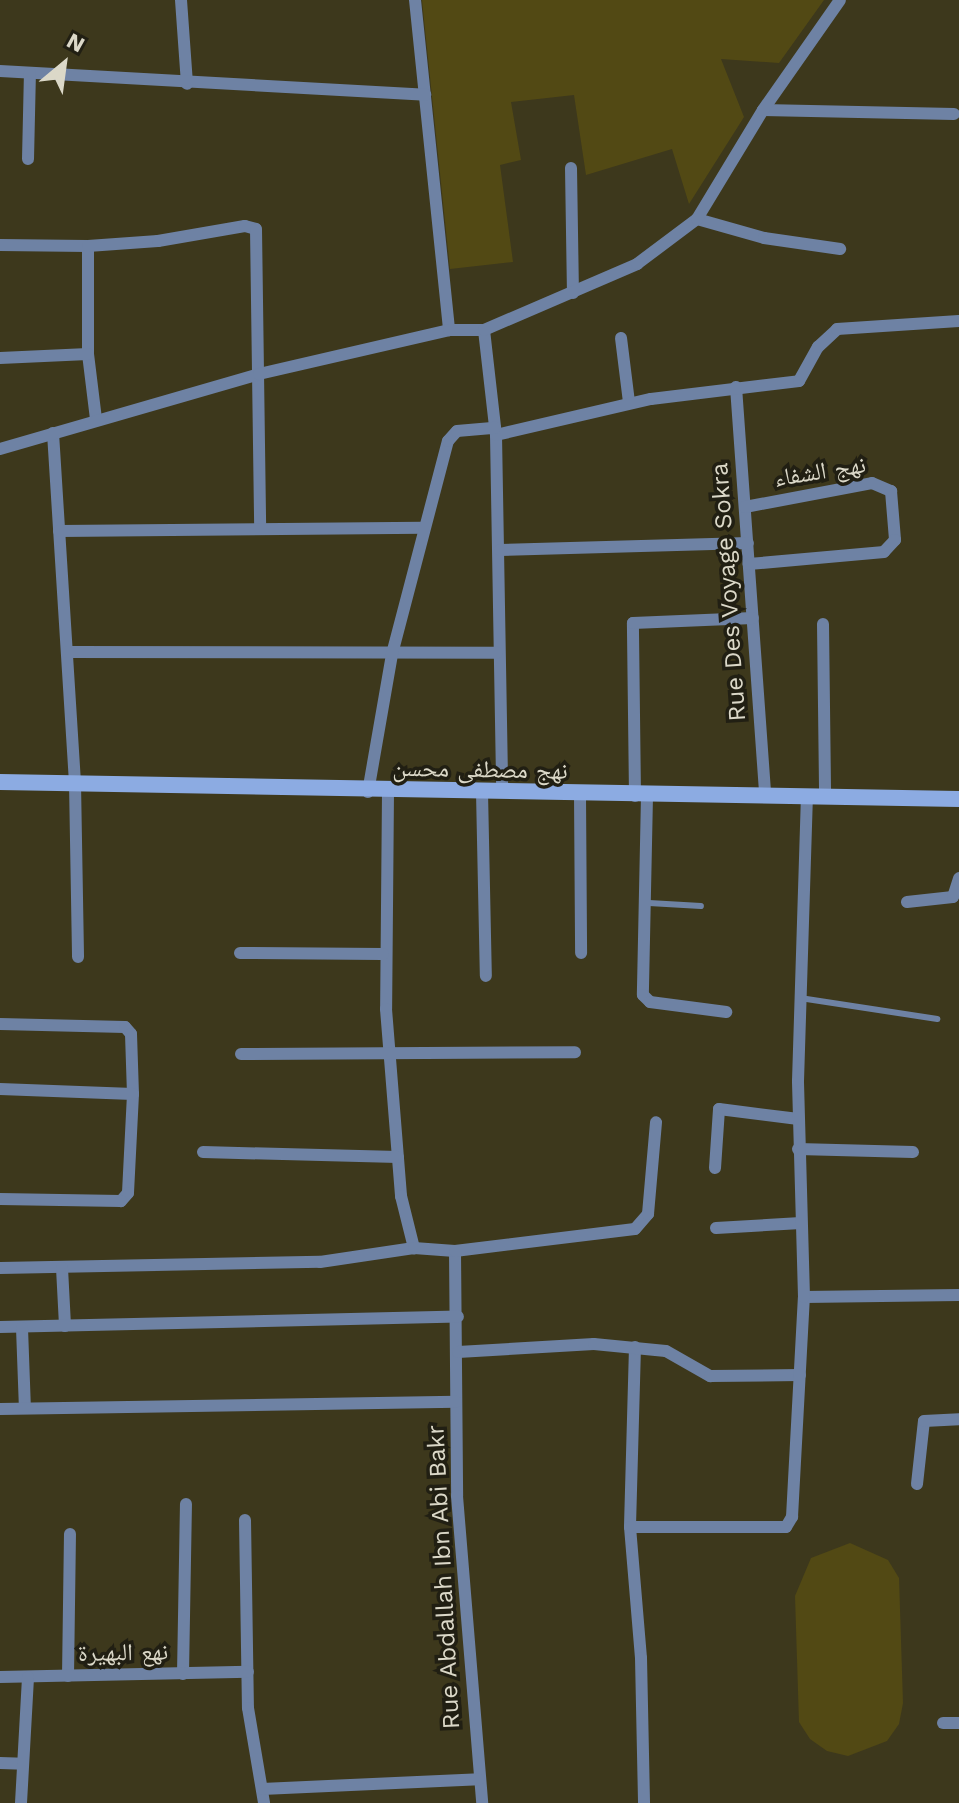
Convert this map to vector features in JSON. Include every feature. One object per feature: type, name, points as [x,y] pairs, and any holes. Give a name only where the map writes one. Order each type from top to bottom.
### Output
[{"type":"main road","name":"نهج مصطفى محسن","points":[[0,782],[368,792],[482,792],[502,789],[580,795],[959,799]]},
{"type":"street","points":[[181,0],[187,84]]},
{"type":"street","points":[[415,0],[449,330]]},
{"type":"street","points":[[0,449],[259,374],[449,330],[484,330],[637,264],[697,219],[763,110],[840,0]]},
{"type":"street","points":[[0,71],[187,84],[425,95]]},
{"type":"street","points":[[28,159],[30,73]]},
{"type":"street","points":[[763,110],[954,114]]},
{"type":"street","points":[[571,168],[573,293]]},
{"type":"street","points":[[697,219],[764,238],[840,249]]},
{"type":"street","points":[[0,245],[88,246],[158,241],[245,226],[256,229],[260,527]]},
{"type":"street","points":[[88,246],[88,354],[96,419]]},
{"type":"street","points":[[368,792],[392,654],[423,528],[451,435],[496,432],[629,402],[799,381],[818,347],[837,329],[959,321]]},
{"type":"street","points":[[484,330],[496,432],[500,550],[497,653],[502,789]]},
{"type":"street","points":[[621,338],[629,402]]},
{"type":"street","points":[[0,358],[88,354]]},
{"type":"street","name":"Rue Des Voyage Sokra","points":[[736,387],[765,795]]},
{"type":"street","points":[[53,433],[75,783],[78,957]]},
{"type":"street","name":"نهج الشفاء","points":[[745,507],[872,483],[891,491],[895,540],[884,552],[749,564]]},
{"type":"street","points":[[59,531],[423,528]]},
{"type":"street","points":[[500,550],[748,543]]},
{"type":"street","points":[[726,1012],[645,999],[649,903],[633,623],[753,618]]},
{"type":"street","points":[[823,624],[825,797]]},
{"type":"street","points":[[67,652],[497,653]]},
{"type":"street","points":[[388,792],[383,954],[398,1157],[414,1248]]},
{"type":"street","points":[[482,792],[486,976]]},
{"type":"street","points":[[580,795],[581,953]]},
{"type":"street","points":[[630,1527],[786,1527],[792,1517],[804,1297],[798,1119],[807,797]]},
{"type":"street","points":[[907,902],[953,897],[959,878]]},
{"type":"street","points":[[240,953],[383,954]]},
{"type":"street","points":[[0,1024],[125,1027],[131,1034],[133,1094],[128,1193],[121,1201],[0,1199]]},
{"type":"street","points":[[241,1054],[575,1052]]},
{"type":"street","points":[[0,1089],[133,1094]]},
{"type":"street","points":[[715,1168],[719,1109],[798,1119]]},
{"type":"street","points":[[0,1268],[320,1262],[414,1248],[455,1251],[641,1227],[653,1183],[656,1122]]},
{"type":"street","points":[[798,1149],[913,1152]]},
{"type":"street","points":[[203,1152],[398,1157]]},
{"type":"street","points":[[716,1228],[801,1223]]},
{"type":"street","name":"Rue Abdallah Ibn Abi Bakr","points":[[455,1251],[458,1317],[457,1496],[482,1803]]},
{"type":"street","points":[[62,1268],[65,1326]]},
{"type":"street","points":[[804,1297],[959,1295]]},
{"type":"street","points":[[0,1327],[458,1317]]},
{"type":"street","points":[[22,1328],[25,1408]]},
{"type":"street","points":[[458,1352],[551,1345],[635,1347],[666,1351],[710,1376],[800,1375]]},
{"type":"street","points":[[635,1347],[630,1527],[641,1658],[644,1803]]},
{"type":"street","points":[[0,1409],[456,1402]]},
{"type":"street","points":[[917,1484],[924,1421],[959,1419]]},
{"type":"street","points":[[183,1674],[186,1504]]},
{"type":"street","points":[[245,1520],[248,1672],[264,1803]]},
{"type":"street","points":[[68,1676],[70,1534]]},
{"type":"street","name":"نهع البهيرة","points":[[0,1677],[248,1672]]},
{"type":"street","points":[[21,1803],[28,1677]]},
{"type":"street","points":[[943,1723],[959,1723]]},
{"type":"street","points":[[0,1763],[23,1764]]},
{"type":"street","points":[[262,1789],[479,1779]]},
{"type":"lane","points":[[649,903],[701,906]]},
{"type":"lane","points":[[800,998],[937,1019]]},
{"type":"shaded area","points":[[422,0],[824,0],[779,63],[721,59],[744,117],[689,204],[672,149],[586,175],[574,95],[511,102],[521,160],[500,165],[513,262],[450,269]]},
{"type":"shaded area","points":[[850,1543],[888,1560],[899,1578],[903,1703],[899,1724],[887,1741],[848,1756],[827,1751],[810,1739],[799,1722],[795,1596],[811,1558]]}]
